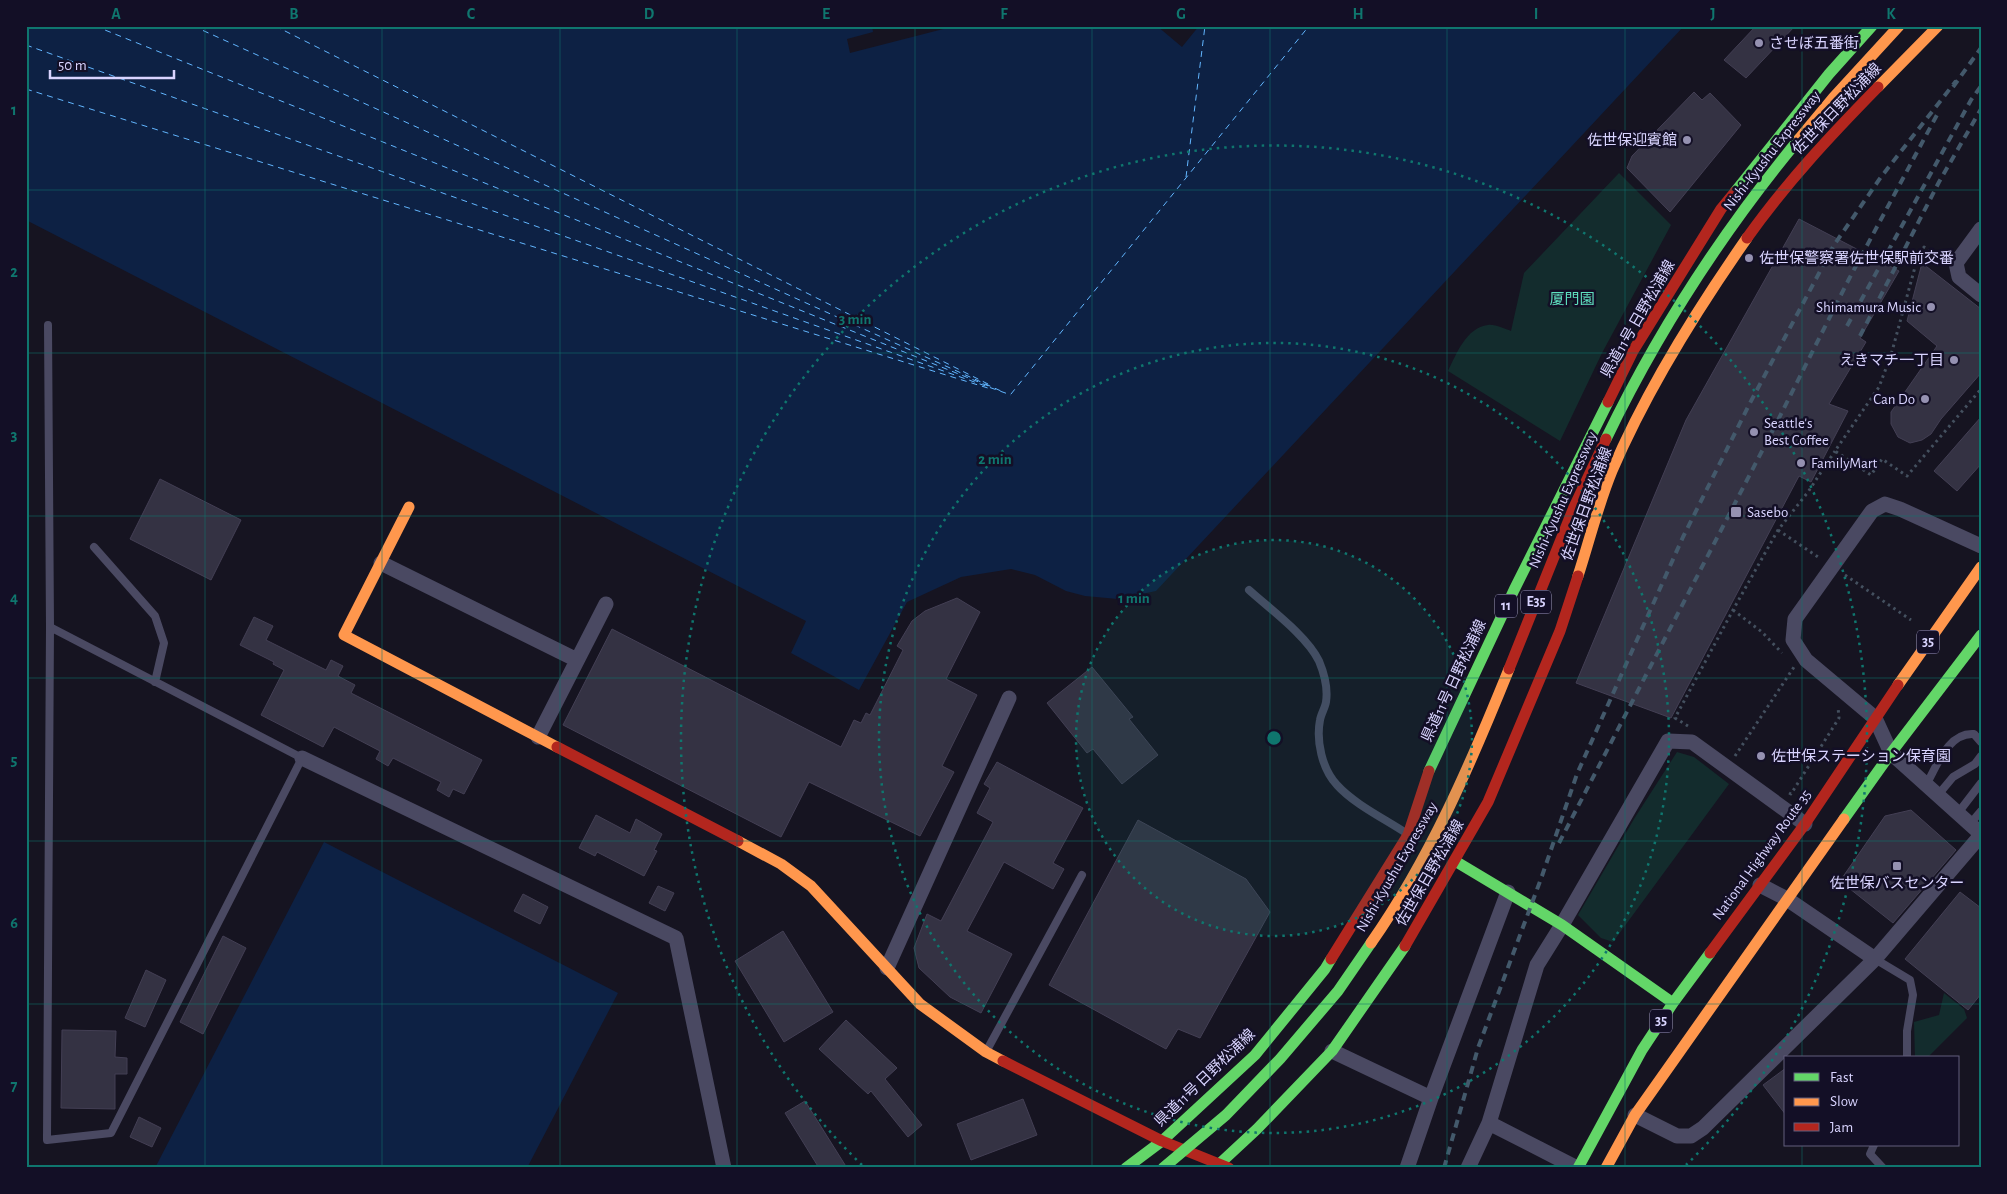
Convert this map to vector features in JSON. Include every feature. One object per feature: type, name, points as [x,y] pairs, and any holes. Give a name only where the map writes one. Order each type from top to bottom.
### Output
[{"type":"main road","name":"県道11号 日野松浦線","points":[[1126,1168],[1162,1140],[1255,1054],[1325,969],[1408,834],[1432,763],[1514,590],[1633,351],[1721,209],[1829,74],[1872,26]]},
{"type":"main road","name":"Nishi-Kyushu Expressway","points":[[1163,1168],[1226,1115],[1280,1059],[1338,991],[1377,935],[1437,832],[1485,728],[1574,507],[1652,351],[1696,278],[1759,188],[1833,98],[1899,26]]},
{"type":"main road","name":"佐世保日野松浦線","points":[[1221,1167],[1332,1052],[1395,962],[1456,861],[1488,802],[1560,631],[1612,472],[1656,381],[1721,275],[1774,200],[1824,142],[1938,26]]},
{"type":"main road","points":[[409,507],[344,636],[781,864],[811,886],[920,1004],[986,1052],[1162,1140],[1221,1167]]},
{"type":"main road","name":"National Highway Route 35","points":[[1578,1168],[1642,1050],[1673,1003],[1805,824],[1874,718],[1981,566]]},
{"type":"main road","name":"35","points":[[1606,1168],[1635,1115],[1891,753],[1981,635]]},
{"type":"main road","points":[[1456,861],[1562,925],[1673,1003]]},
{"type":"street","points":[[1981,229],[1956,263],[1959,277],[1981,295]]},
{"type":"street","points":[[1635,1115],[1677,1136],[1691,1136],[1703,1128],[1875,959],[1977,831],[1891,753],[1874,718],[1806,660],[1793,640],[1795,619],[1872,511],[1885,504],[1981,546]]},
{"type":"street","points":[[381,563],[577,660]]},
{"type":"street","points":[[538,737],[606,604]]},
{"type":"street","points":[[887,968],[1009,698]]},
{"type":"street","points":[[1468,1168],[1490,1123],[1537,965],[1668,742],[1692,742],[1805,824]]},
{"type":"street","points":[[302,758],[676,938],[724,1168]]},
{"type":"street","points":[[1760,885],[1787,900],[1875,959]]},
{"type":"street","points":[[1407,1168],[1431,1098],[1508,892]]},
{"type":"street","points":[[1332,1052],[1431,1098]]},
{"type":"street","points":[[1490,1123],[1578,1168]]},
{"type":"lane","points":[[48,324],[50,627],[48,1140],[111,1132],[302,758],[50,627]]},
{"type":"lane","points":[[94,547],[155,616],[164,643],[155,682]]},
{"type":"lane","points":[[1249,590],[1306,641],[1318,661],[1326,683],[1326,702],[1320,720],[1318,738],[1326,767],[1336,785],[1355,800],[1408,834]]},
{"type":"lane","points":[[1926,785],[1944,752],[1956,738],[1966,733],[1974,734],[1981,742]]},
{"type":"lane","points":[[1938,795],[1953,777],[1975,764],[1981,756]]},
{"type":"lane","points":[[1958,813],[1981,783]]},
{"type":"lane","points":[[1977,831],[1981,811]]},
{"type":"lane","points":[[986,1052],[1082,875]]},
{"type":"lane","points":[[1875,959],[1910,980],[1914,995],[1907,1031],[1907,1056]]},
{"type":"lane","points":[[1874,1146],[1870,1154],[1882,1168]]},
{"type":"path","points":[[1690,728],[1675,718],[1733,610],[1778,530],[1808,492],[1878,387],[1891,354],[1918,256],[1924,247],[1943,260],[1959,277]]},
{"type":"path","points":[[1835,451],[1871,474],[1882,459],[1907,476],[1981,389]]},
{"type":"path","points":[[1733,610],[1762,632],[1798,670]]},
{"type":"path","points":[[1734,757],[1794,667]]},
{"type":"path","points":[[1782,789],[1791,794],[1839,718],[1837,701]]},
{"type":"path","points":[[1727,752],[1742,762]]},
{"type":"green space","name":"厦門園","points":[[1619,173],[1671,225],[1602,353],[1560,441],[1448,371],[1463,342],[1480,327],[1491,325],[1511,331],[1524,273]]},
{"type":"green space","points":[[1677,752],[1694,757],[1729,784],[1613,942],[1601,938],[1578,915],[1634,819]]},
{"type":"green space","points":[[1944,993],[1964,1009],[1967,1018],[1929,1056],[1915,1056],[1914,1022],[1939,1015]]},
{"type":"water","points":[[26,26],[1684,26],[1156,591],[1118,599],[1085,596],[1066,591],[1035,575],[1011,569],[961,577],[907,602],[859,690],[791,653],[806,621],[26,220]]},
{"type":"water","points":[[324,842],[618,993],[527,1168],[155,1168]]},
{"type":"pier","points":[[872,26],[955,26],[850,53],[847,39],[873,32]]},
{"type":"pier","points":[[1157,26],[1199,26],[1182,47]]},
{"type":"building","name":"させぼ五番街","points":[[1756,26],[1795,26],[1746,78],[1724,60]]},
{"type":"building","name":"佐世保迎賓館","points":[[1694,92],[1702,100],[1710,93],[1741,125],[1670,212],[1627,168],[1632,156]]},
{"type":"building","name":"Sasebo","points":[[1799,219],[1899,271],[1860,338],[1866,342],[1829,404],[1848,411],[1811,482],[1799,476],[1671,718],[1576,683],[1686,420]]},
{"type":"building","name":"えきマチ一丁目","points":[[1922,263],[1981,309],[1981,373],[1941,419],[1931,434],[1922,440],[1910,443],[1898,437],[1891,424],[1891,412],[1937,346],[1907,321]]},
{"type":"building","points":[[1981,417],[1981,464],[1957,491],[1934,471]]},
{"type":"building","points":[[160,479],[241,520],[211,580],[130,539]]},
{"type":"building","points":[[957,598],[980,612],[946,679],[977,695],[942,766],[954,772],[920,836],[809,782],[781,837],[563,725],[612,629],[841,747],[854,720],[861,723],[866,713],[870,715],[903,650],[897,646],[912,621],[925,611]]},
{"type":"building","points":[[254,617],[273,626],[266,640],[326,670],[331,660],[343,666],[338,676],[355,685],[351,693],[482,760],[464,794],[453,789],[449,797],[437,790],[441,782],[393,758],[388,766],[376,759],[380,751],[334,727],[323,747],[261,715],[284,670],[273,664],[274,662],[240,645]]},
{"type":"building","points":[[1092,667],[1133,717],[1129,719],[1158,755],[1122,784],[1093,749],[1087,753],[1047,703]]},
{"type":"building","points":[[997,762],[1083,808],[1053,863],[1064,869],[1053,889],[1004,862],[967,931],[1012,954],[981,1013],[950,997],[919,968],[914,948],[927,914],[941,921],[993,822],[977,813],[990,788],[984,784]]},
{"type":"building","name":"佐世保バスセンター","points":[[1911,810],[1956,850],[1893,923],[1840,881],[1885,816]]},
{"type":"building","points":[[596,815],[630,833],[636,819],[662,834],[654,850],[657,851],[644,876],[597,852],[595,856],[579,848]]},
{"type":"building","points":[[1138,820],[1246,879],[1270,912],[1200,1038],[1178,1029],[1166,1049],[1049,985]]},
{"type":"building","points":[[658,886],[674,893],[665,911],[649,903]]},
{"type":"building","points":[[1960,892],[1981,908],[1981,994],[1968,1010],[1905,959]]},
{"type":"building","points":[[523,894],[548,907],[540,924],[514,911]]},
{"type":"building","points":[[783,931],[833,1012],[784,1042],[735,961]]},
{"type":"building","points":[[223,936],[246,948],[203,1034],[180,1022]]},
{"type":"building","points":[[146,970],[166,980],[145,1027],[125,1018]]},
{"type":"building","points":[[846,1020],[897,1068],[885,1079],[922,1125],[908,1137],[871,1091],[868,1094],[819,1049]]},
{"type":"building","points":[[62,1030],[116,1031],[115,1057],[127,1058],[127,1074],[115,1074],[115,1109],[61,1108]]},
{"type":"building","points":[[1784,1069],[1784,1112],[1763,1085]]},
{"type":"building","points":[[1023,1099],[1037,1135],[971,1160],[957,1124]]},
{"type":"building","points":[[805,1101],[847,1168],[819,1168],[785,1113]]},
{"type":"building","points":[[139,1117],[161,1128],[152,1147],[130,1137]]},
{"type":"ferry route","points":[[95,26],[991,387]]},
{"type":"ferry route","points":[[193,26],[1001,391]]},
{"type":"ferry route","points":[[275,26],[992,386]]},
{"type":"ferry route","points":[[1186,177],[1205,26]]},
{"type":"ferry route","points":[[1011,394],[1309,26]]},
{"type":"ferry route","points":[[26,45],[1011,395]]},
{"type":"ferry route","points":[[26,89],[991,389]]},
{"type":"railway","points":[[1953,87],[1981,48]]},
{"type":"railway","points":[[1444,1168],[1478,1048],[1542,876],[1577,774],[1683,537],[1750,403],[1834,245],[1881,177],[1956,81]]},
{"type":"railway","points":[[1847,326],[1971,100],[1981,86]]},
{"type":"railway","points":[[1860,336],[1939,182],[1981,109]]},
{"type":"railway","points":[[1559,843],[1849,279],[1938,113]]},
{"type":"traffic: fast","points":[[1735,192],[1829,74],[1872,26]]},
{"type":"traffic: fast","points":[[1606,439],[1647,360],[1694,283],[1744,210],[1799,139]]},
{"type":"traffic: fast","points":[[1429,771],[1514,590],[1608,402]]},
{"type":"traffic: fast","points":[[1844,819],[1891,753],[1981,635]]},
{"type":"traffic: fast","points":[[1455,861],[1562,925],[1673,1003]]},
{"type":"traffic: fast","points":[[1163,1168],[1226,1115],[1280,1059],[1338,991],[1371,943]]},
{"type":"traffic: fast","points":[[1215,1168],[1257,1129],[1332,1051],[1405,946]]},
{"type":"traffic: fast","points":[[1578,1168],[1642,1050],[1673,1003],[1710,953]]},
{"type":"traffic: fast","points":[[1126,1168],[1162,1141],[1255,1055],[1325,969],[1331,959]]},
{"type":"traffic: slow","points":[[1799,139],[1833,98],[1899,26]]},
{"type":"traffic: slow","points":[[1878,87],[1938,26]]},
{"type":"traffic: slow","points":[[1578,576],[1607,484],[1626,440],[1657,380],[1691,322],[1747,238]]},
{"type":"traffic: slow","points":[[409,507],[344,635],[557,747]]},
{"type":"traffic: slow","points":[[1898,685],[1981,567]]},
{"type":"traffic: slow","points":[[1371,943],[1431,844],[1480,740],[1509,669]]},
{"type":"traffic: slow","points":[[1606,1168],[1635,1115],[1844,819]]},
{"type":"traffic: slow","points":[[738,841],[781,864],[811,886],[920,1004],[986,1052],[1003,1061]]},
{"type":"traffic: jam","points":[[1747,238],[1777,198],[1843,123],[1878,87]]},
{"type":"traffic: jam","points":[[1608,402],[1633,351],[1721,209],[1735,192]]},
{"type":"traffic: jam","points":[[1509,669],[1574,507],[1606,439]]},
{"type":"traffic: jam","points":[[1405,946],[1488,802],[1560,631],[1578,576]]},
{"type":"traffic: jam","points":[[1710,953],[1805,824],[1898,685]]},
{"type":"traffic: jam","points":[[557,747],[738,841]]},
{"type":"traffic: jam","points":[[1331,959],[1408,835],[1429,771]]},
{"type":"traffic: jam","points":[[1003,1061],[1162,1141],[1229,1168]]},
{"type":"place","name":"させぼ五番街","points":[[1759,43]]},
{"type":"place","name":"佐世保迎賓館","points":[[1687,140]]},
{"type":"place","name":"佐世保警察署佐世保駅前交番","points":[[1749,258]]},
{"type":"place","name":"Shimamura Music","points":[[1931,307]]},
{"type":"place","name":"えきマチ一丁目","points":[[1954,360]]},
{"type":"place","name":"Can Do","points":[[1925,399]]},
{"type":"place","name":"Seattle's Best Coffee","points":[[1754,432]]},
{"type":"place","name":"FamilyMart","points":[[1801,463]]},
{"type":"place","name":"Sasebo","points":[[1736,512]]},
{"type":"place","name":"佐世保ステーション保育園","points":[[1761,756]]},
{"type":"place","name":"佐世保バスセンター","points":[[1897,866]]}]
